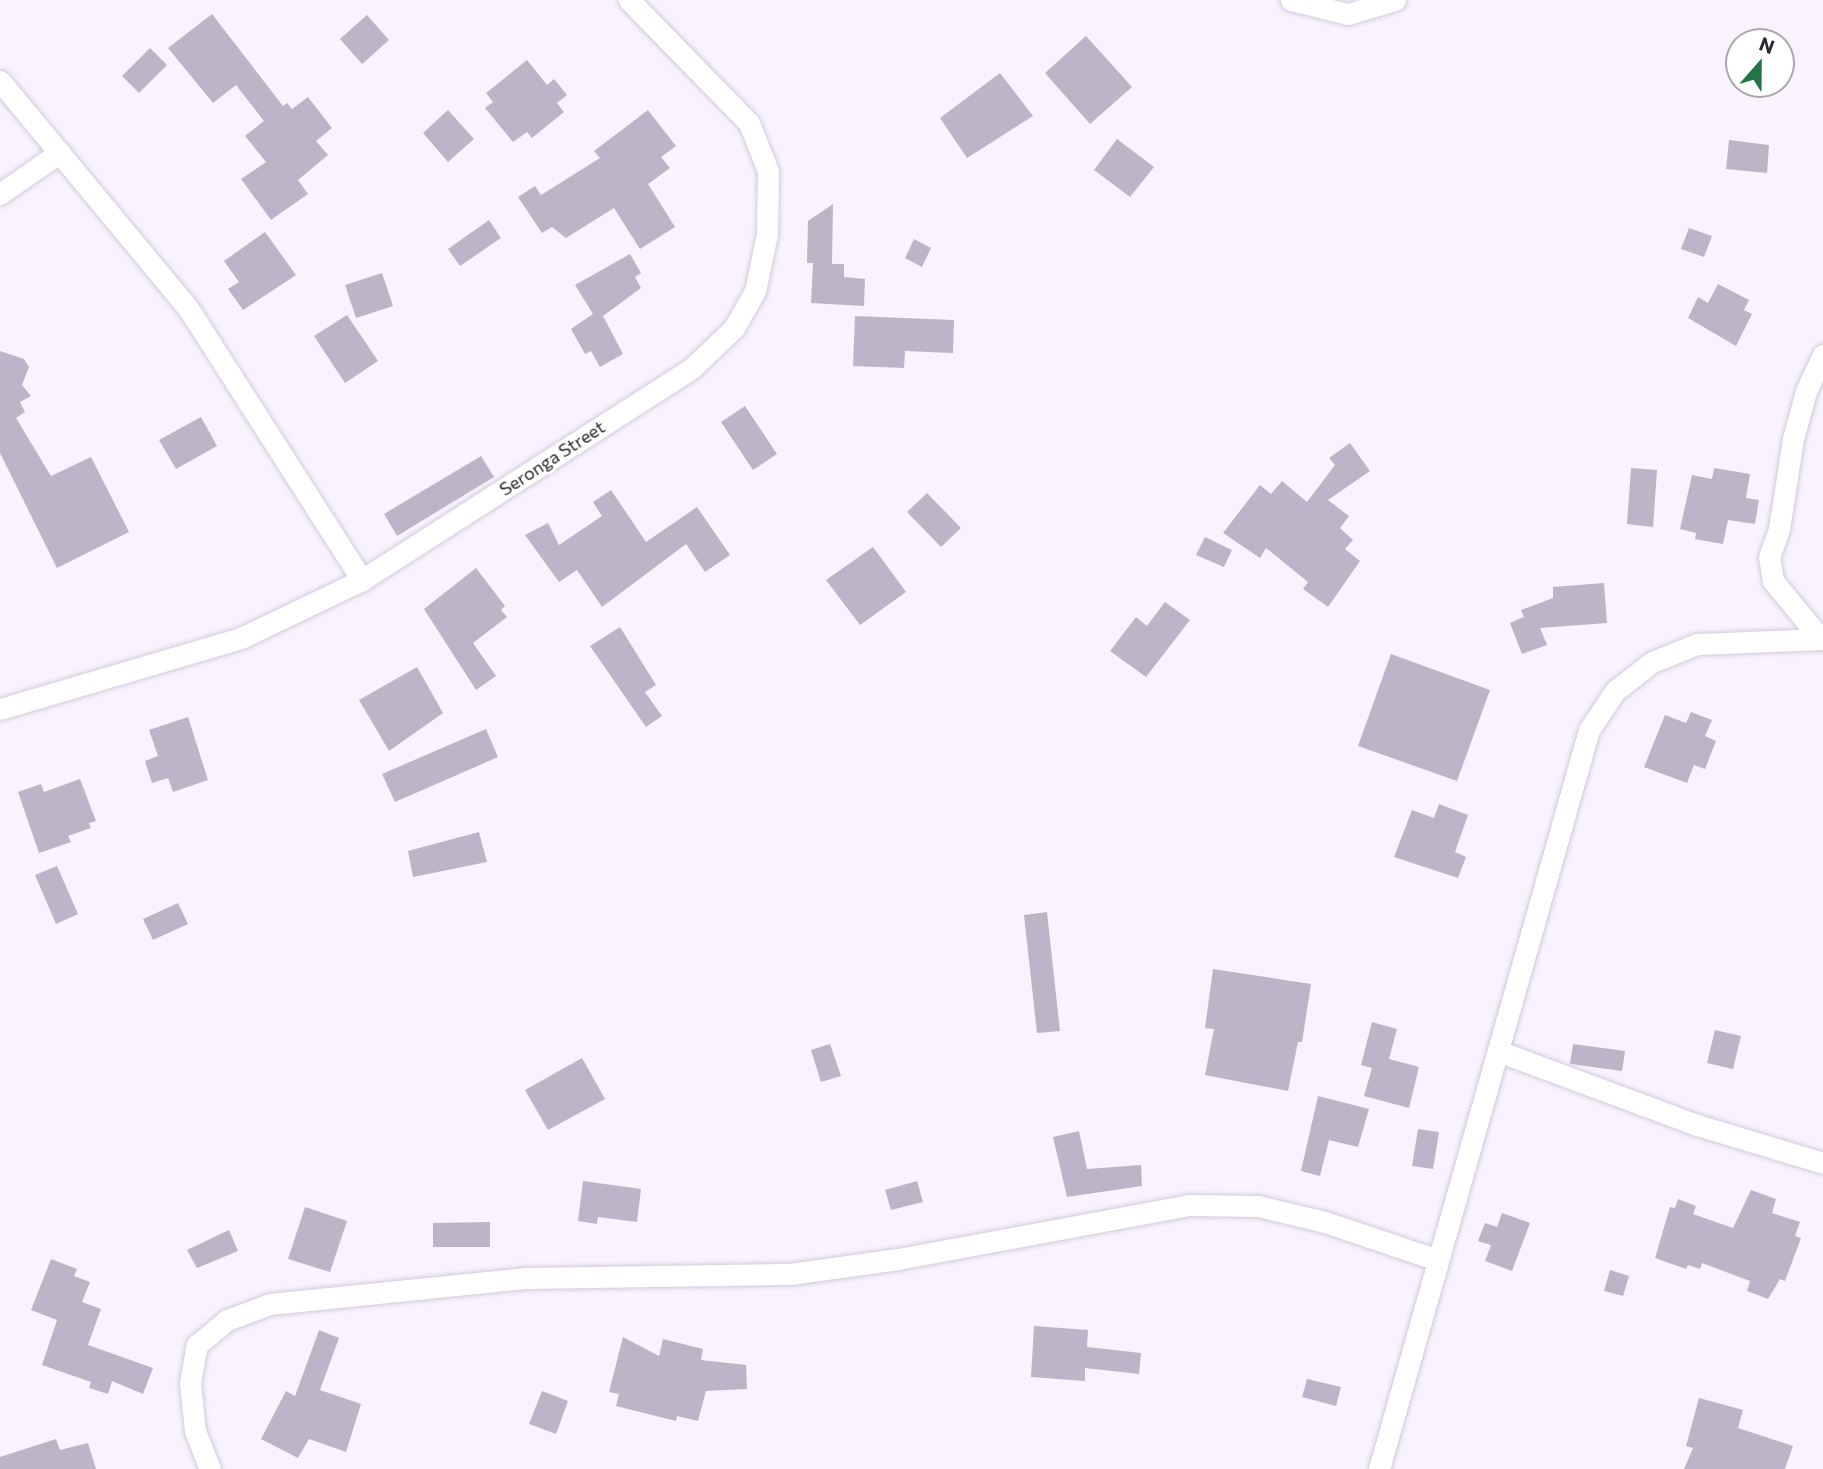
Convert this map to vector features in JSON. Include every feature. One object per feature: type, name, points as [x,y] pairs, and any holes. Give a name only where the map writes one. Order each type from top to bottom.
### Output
[{"type":"street","name":"Seronga Street","points":[[0,709],[241,638],[362,580],[692,368],[734,328],[755,291],[767,234],[768,171],[749,123],[629,0]]},
{"type":"street","points":[[1291,0],[1348,14],[1395,0]]},
{"type":"street","points":[[0,81],[188,308],[362,580]]},
{"type":"street","points":[[0,194],[60,152]]},
{"type":"street","points":[[1821,639],[1773,581],[1769,557],[1779,528],[1796,427],[1823,355]]},
{"type":"street","points":[[1379,1469],[1499,1051],[1535,907],[1588,730],[1615,691],[1651,662],[1697,644],[1821,639]]},
{"type":"street","points":[[1499,1051],[1694,1124],[1823,1163]]},
{"type":"street","points":[[210,1469],[193,1419],[190,1383],[197,1345],[227,1320],[270,1304],[527,1278],[790,1274],[898,1259],[1188,1205],[1272,1209],[1325,1222],[1438,1260]]},
{"type":"building","points":[[212,14],[283,106],[287,103],[292,109],[308,97],[332,128],[316,141],[328,155],[298,180],[308,194],[271,220],[241,179],[266,162],[245,136],[264,121],[236,85],[213,103],[168,48]]},
{"type":"building","points":[[367,15],[389,40],[362,64],[340,39]]},
{"type":"building","points":[[1086,36],[1132,87],[1090,124],[1045,73]]},
{"type":"building","points":[[150,48],[167,65],[139,93],[122,76]]},
{"type":"building","points":[[527,60],[547,85],[554,79],[567,95],[557,103],[564,112],[532,138],[527,132],[513,142],[485,108],[493,102],[486,93]]},
{"type":"building","points":[[1000,73],[1033,116],[967,158],[940,118]]},
{"type":"building","points":[[448,110],[474,139],[448,162],[423,133]]},
{"type":"building","points":[[648,110],[676,146],[661,157],[670,168],[648,184],[675,227],[640,249],[614,208],[566,238],[552,227],[542,233],[518,197],[535,186],[541,195],[600,158],[594,151]]},
{"type":"building","points":[[1117,139],[1154,167],[1130,197],[1094,170]]},
{"type":"building","points":[[1729,140],[1769,145],[1767,173],[1726,169]]},
{"type":"building","points":[[833,204],[832,264],[844,264],[844,277],[865,279],[864,306],[811,303],[813,263],[807,263],[808,221]]},
{"type":"building","points":[[489,220],[501,238],[460,266],[448,249]]},
{"type":"building","points":[[1689,228],[1712,236],[1704,257],[1681,249]]},
{"type":"building","points":[[265,232],[296,275],[243,310],[228,289],[239,282],[224,261]]},
{"type":"building","points":[[914,239],[931,248],[922,267],[905,258]]},
{"type":"building","points":[[630,254],[641,273],[635,277],[641,288],[603,316],[623,354],[600,367],[591,351],[585,354],[571,329],[593,314],[575,285]]},
{"type":"building","points":[[382,273],[393,306],[356,318],[345,285]]},
{"type":"building","points":[[1718,284],[1749,300],[1744,310],[1752,314],[1736,346],[1688,318],[1698,297],[1708,303]]},
{"type":"building","points":[[347,315],[378,361],[345,383],[314,336]]},
{"type":"building","points":[[855,316],[954,320],[953,353],[905,351],[904,368],[853,366]]},
{"type":"building","points":[[0,351],[24,359],[29,367],[22,385],[31,396],[20,402],[25,412],[16,418],[51,476],[91,457],[129,532],[57,568],[0,453]]},
{"type":"building","points":[[745,406],[777,454],[753,470],[721,422]]},
{"type":"building","points":[[201,417],[217,446],[176,469],[159,440]]},
{"type":"building","points":[[1350,443],[1370,471],[1328,500],[1349,516],[1340,528],[1353,540],[1345,549],[1360,561],[1328,607],[1303,589],[1308,582],[1266,548],[1260,558],[1223,533],[1260,485],[1271,494],[1282,481],[1307,502],[1335,465],[1329,458]]},
{"type":"building","points":[[481,456],[494,477],[397,536],[384,514]]},
{"type":"building","points":[[1631,468],[1657,470],[1653,527],[1627,524]]},
{"type":"building","points":[[1714,468],[1750,474],[1746,498],[1759,500],[1755,524],[1728,520],[1723,544],[1695,539],[1696,533],[1680,529],[1692,475],[1712,479]]},
{"type":"building","points":[[611,490],[646,542],[697,507],[730,555],[705,572],[686,544],[602,607],[577,570],[559,582],[525,535],[548,523],[559,545],[602,516],[593,502]]},
{"type":"building","points":[[927,493],[961,528],[941,547],[907,512]]},
{"type":"building","points":[[1205,537],[1232,550],[1224,567],[1196,555]]},
{"type":"building","points":[[873,547],[906,592],[860,625],[826,580]]},
{"type":"building","points":[[476,568],[505,606],[501,610],[507,617],[473,643],[496,676],[476,690],[424,609]]},
{"type":"building","points":[[1604,583],[1607,623],[1540,628],[1547,645],[1522,654],[1510,623],[1524,617],[1521,610],[1553,598],[1553,587]]},
{"type":"building","points":[[1165,602],[1190,620],[1146,677],[1110,651],[1136,617],[1147,626]]},
{"type":"building","points":[[620,627],[656,685],[645,692],[662,716],[646,727],[590,646]]},
{"type":"building","points":[[1391,654],[1490,690],[1457,781],[1358,746]]},
{"type":"building","points":[[417,667],[443,713],[389,751],[359,700]]},
{"type":"building","points":[[1691,712],[1712,720],[1705,736],[1716,741],[1705,769],[1694,765],[1687,783],[1644,767],[1665,715],[1686,723]]},
{"type":"building","points":[[188,717],[208,780],[173,792],[168,778],[152,783],[145,761],[158,756],[149,730]]},
{"type":"building","points":[[486,729],[498,757],[395,802],[382,774]]},
{"type":"building","points":[[80,779],[96,821],[89,823],[91,828],[68,836],[71,842],[39,853],[18,792],[41,784],[44,792]]},
{"type":"building","points":[[1439,804],[1468,815],[1455,852],[1466,857],[1458,878],[1394,857],[1412,810],[1434,818]]},
{"type":"building","points":[[479,832],[487,862],[413,877],[408,851]]},
{"type":"building","points":[[57,866],[78,914],[56,924],[35,875]]},
{"type":"building","points":[[178,903],[188,924],[153,940],[143,919]]},
{"type":"building","points":[[1047,912],[1060,1031],[1037,1033],[1024,915]]},
{"type":"building","points":[[1213,969],[1311,984],[1302,1042],[1298,1042],[1288,1091],[1205,1075],[1214,1029],[1205,1028]]},
{"type":"building","points":[[1372,1022],[1397,1029],[1389,1059],[1419,1067],[1409,1108],[1364,1096],[1372,1068],[1361,1065]]},
{"type":"building","points":[[1715,1030],[1741,1036],[1733,1069],[1707,1063]]},
{"type":"building","points":[[830,1044],[841,1076],[821,1082],[811,1050]]},
{"type":"building","points":[[1573,1044],[1625,1051],[1622,1071],[1570,1064]]},
{"type":"building","points":[[582,1058],[605,1099],[548,1130],[525,1090]]},
{"type":"building","points":[[1318,1096],[1369,1109],[1358,1147],[1329,1140],[1320,1176],[1301,1171]]},
{"type":"building","points":[[1418,1129],[1439,1132],[1433,1169],[1412,1166]]},
{"type":"building","points":[[1079,1131],[1087,1169],[1141,1165],[1142,1186],[1067,1197],[1053,1137]]},
{"type":"building","points":[[583,1181],[641,1189],[637,1222],[598,1217],[597,1224],[578,1221]]},
{"type":"building","points":[[917,1181],[923,1202],[891,1210],[885,1190]]},
{"type":"building","points":[[1751,1190],[1776,1199],[1772,1213],[1800,1222],[1795,1236],[1801,1238],[1785,1281],[1780,1279],[1768,1299],[1747,1291],[1750,1281],[1702,1263],[1700,1269],[1688,1265],[1686,1269],[1655,1258],[1670,1207],[1675,1208],[1678,1199],[1696,1206],[1693,1214],[1733,1228]]},
{"type":"building","points":[[305,1207],[347,1221],[330,1272],[288,1259]]},
{"type":"building","points":[[1502,1213],[1530,1223],[1512,1271],[1485,1261],[1491,1245],[1478,1241],[1485,1223],[1497,1227]]},
{"type":"building","points":[[490,1222],[490,1247],[433,1247],[433,1223]]},
{"type":"building","points":[[229,1230],[238,1251],[197,1268],[187,1250]]},
{"type":"building","points":[[51,1259],[77,1269],[74,1276],[90,1282],[82,1302],[101,1309],[88,1345],[153,1368],[143,1394],[112,1381],[108,1394],[89,1388],[91,1382],[42,1365],[57,1320],[31,1310]]},
{"type":"building","points":[[1610,1270],[1629,1276],[1623,1296],[1604,1291]]},
{"type":"building","points":[[1034,1326],[1088,1330],[1087,1347],[1141,1353],[1139,1374],[1085,1368],[1085,1381],[1031,1377]]},
{"type":"building","points":[[319,1330],[339,1338],[320,1390],[361,1404],[346,1452],[309,1439],[298,1458],[261,1439],[286,1391],[295,1396]]},
{"type":"building","points":[[623,1337],[659,1356],[663,1339],[703,1349],[701,1360],[746,1365],[747,1389],[706,1391],[698,1421],[677,1416],[676,1421],[616,1406],[619,1394],[609,1392]]},
{"type":"building","points":[[1307,1379],[1341,1387],[1336,1406],[1302,1397]]},
{"type":"building","points":[[542,1391],[568,1401],[556,1434],[529,1424]]},
{"type":"building","points":[[1699,1398],[1743,1410],[1738,1428],[1793,1446],[1785,1469],[1684,1469],[1693,1448],[1686,1446]]},
{"type":"building","points":[[56,1439],[60,1450],[88,1443],[96,1469],[0,1469],[0,1457]]}]
